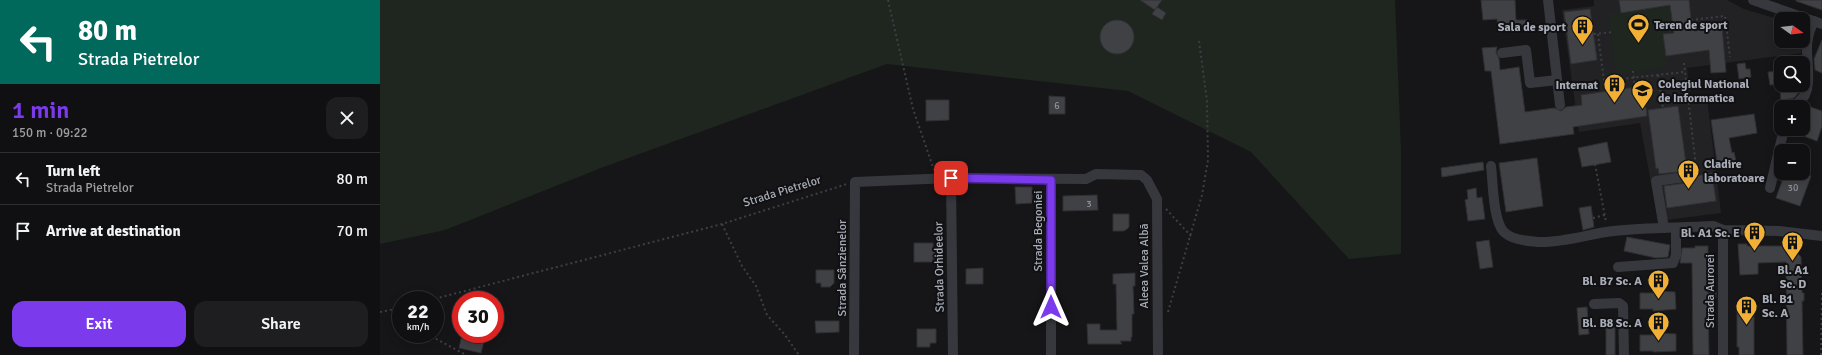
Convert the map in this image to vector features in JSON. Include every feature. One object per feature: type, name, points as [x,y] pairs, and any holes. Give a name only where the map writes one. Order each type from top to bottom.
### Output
[{"type":"street","points":[[1548,0],[1560,105]]},
{"type":"street","points":[[1753,0],[1818,23],[1808,36],[1806,48],[1807,89],[1805,95],[1800,100]]},
{"type":"street","points":[[1502,54],[1526,50],[1530,83],[1557,80]]},
{"type":"street","points":[[1770,188],[1782,136]]},
{"type":"street","points":[[1492,166],[1498,220],[1504,232],[1517,239],[1538,242],[1563,240],[1608,232],[1713,226],[1723,230],[1779,231],[1822,236]]},
{"type":"street","name":"Aleea Valea Albă","points":[[1051,180],[1086,179],[1096,174],[1141,175],[1147,180],[1157,199],[1158,355]]},
{"type":"street","points":[[1664,228],[1656,181],[1684,177]]},
{"type":"street","points":[[855,182],[951,178],[1051,180]]},
{"type":"street","name":"Strada Orhideelor","points":[[951,178],[953,355]]},
{"type":"street","name":"Strada Begoniei","points":[[1051,180],[1052,355]]},
{"type":"street","name":"Strada Sânzienelor","points":[[854,355],[855,182]]},
{"type":"street","points":[[1618,267],[1673,263],[1676,255],[1676,228]]},
{"type":"street","name":"Strada Aurorei","points":[[1723,230],[1723,355]]},
{"type":"street","points":[[1594,304],[1619,303],[1623,306],[1624,355]]},
{"type":"path","points":[[888,0],[914,109],[937,179]]},
{"type":"path","points":[[1691,20],[1725,16],[1730,57]]},
{"type":"path","points":[[1594,34],[1613,32]]},
{"type":"path","points":[[1598,34],[1604,81],[1684,72]]},
{"type":"path","points":[[1167,318],[1202,196],[1208,160],[1207,101],[1199,41]]},
{"type":"path","points":[[1684,63],[1698,175]]},
{"type":"path","points":[[1633,71],[1635,86]]},
{"type":"path","points":[[1658,75],[1663,108]]},
{"type":"path","points":[[1595,164],[1608,232]]},
{"type":"path","name":"Strada Pietrelor","points":[[444,296],[722,224],[855,182]]},
{"type":"path","points":[[1157,199],[1191,236]]},
{"type":"path","points":[[1593,218],[1605,215]]},
{"type":"path","points":[[722,224],[742,266],[756,286],[767,315],[785,335],[799,355]]},
{"type":"path","points":[[1820,355],[1822,293]]},
{"type":"path","points":[[380,312],[392,310]]},
{"type":"path","points":[[443,343],[466,355]]},
{"type":"shaded area","points":[[380,0],[1395,0],[1401,150],[1401,254],[1349,259],[1251,152],[1128,91],[887,64],[601,168],[445,230],[380,244]]},
{"type":"shaded area","name":"Colegiul National de Informatica","points":[[1594,0],[1727,0],[1744,9],[1774,18],[1774,48],[1802,48],[1801,53],[1687,68],[1691,98],[1707,98],[1721,213],[1658,221],[1640,123],[1579,132],[1562,10],[1594,6]]},
{"type":"shaded area","name":"Teren de sport","points":[[1670,5],[1674,33],[1663,34],[1667,68],[1616,75],[1608,14]]},
{"type":"building","points":[[1140,0],[1162,0],[1155,10]]},
{"type":"building","points":[[1481,0],[1515,0],[1516,20],[1527,20],[1528,29],[1498,32],[1497,19],[1483,20]]},
{"type":"building","points":[[1619,0],[1689,0],[1692,29],[1694,28],[1695,31],[1722,27],[1726,72],[1711,73],[1709,50],[1666,56],[1663,34],[1674,33],[1670,5],[1621,13]]},
{"type":"building","points":[[1822,0],[1822,10],[1796,1]]},
{"type":"building","points":[[1157,7],[1166,13],[1162,20],[1152,14]]},
{"type":"building","name":"Sala de sport","points":[[1590,9],[1597,60],[1571,64],[1564,12]]},
{"type":"building","points":[[1114,20],[1120,20],[1129,25],[1133,31],[1133,43],[1129,49],[1120,54],[1114,54],[1105,49],[1100,40],[1100,34],[1105,25]]},
{"type":"building","points":[[1822,40],[1822,73],[1815,70],[1814,59]]},
{"type":"building","points":[[1497,47],[1496,53],[1499,58],[1500,70],[1519,67],[1525,112],[1554,108],[1561,111],[1566,107],[1582,105],[1581,95],[1643,86],[1647,116],[1573,127],[1574,134],[1500,144],[1491,71],[1485,71],[1482,48]]},
{"type":"building","points":[[1745,63],[1746,69],[1750,69],[1751,77],[1739,79],[1737,64]]},
{"type":"building","points":[[1768,72],[1774,72],[1774,85],[1770,85]]},
{"type":"building","points":[[1780,92],[1799,92],[1794,98],[1781,100]]},
{"type":"building","points":[[1049,96],[1065,97],[1065,114],[1049,114]]},
{"type":"building","points":[[926,100],[949,100],[949,120],[926,121]]},
{"type":"building","points":[[1678,106],[1687,171],[1659,174],[1658,168],[1656,169],[1648,110]]},
{"type":"building","points":[[1810,107],[1822,111],[1822,126],[1817,141],[1804,136],[1810,136]]},
{"type":"building","points":[[1754,114],[1757,133],[1729,138],[1732,153],[1734,152],[1737,166],[1718,169],[1711,120]]},
{"type":"building","points":[[1607,142],[1611,162],[1582,167],[1578,148]]},
{"type":"building","points":[[1537,158],[1543,206],[1506,212],[1499,163]]},
{"type":"building","points":[[1483,162],[1484,170],[1442,177],[1441,168]]},
{"type":"building","name":"Cladire laboratoare","points":[[1712,173],[1716,201],[1667,208],[1664,186],[1685,183],[1688,182],[1690,177]]},
{"type":"building","points":[[1782,180],[1810,180],[1800,206],[1776,198]]},
{"type":"building","points":[[1015,187],[1032,187],[1032,203],[1016,204]]},
{"type":"building","points":[[1476,188],[1477,198],[1482,197],[1485,219],[1468,221],[1465,200],[1468,199],[1467,190]]},
{"type":"building","points":[[1097,195],[1098,210],[1063,211],[1063,196]]},
{"type":"building","points":[[1591,206],[1594,227],[1583,230],[1579,208]]},
{"type":"building","points":[[1113,214],[1129,214],[1129,227],[1124,231],[1113,231]]},
{"type":"building","points":[[1627,237],[1670,245],[1668,257],[1656,258],[1624,251]]},
{"type":"building","points":[[1489,240],[1493,267],[1480,269],[1476,242]]},
{"type":"building","points":[[914,243],[933,243],[935,259],[932,259],[933,262],[914,262]]},
{"type":"building","points":[[1738,244],[1747,244],[1747,246],[1790,246],[1801,257],[1802,293],[1804,293],[1804,301],[1802,301],[1803,355],[1787,355],[1786,262],[1758,263],[1758,274],[1740,275]]},
{"type":"building","points":[[1695,246],[1708,246],[1708,293],[1716,292],[1716,298],[1708,300],[1709,355],[1693,355],[1692,263],[1680,263],[1682,248],[1695,248]]},
{"type":"building","points":[[983,268],[983,284],[966,284],[966,269]]},
{"type":"building","points":[[816,270],[834,270],[834,283],[830,287],[821,287],[821,283],[816,283]]},
{"type":"building","points":[[1135,273],[1135,286],[1133,286],[1134,314],[1132,314],[1131,341],[1120,341],[1122,344],[1088,344],[1087,324],[1100,324],[1100,330],[1117,330],[1116,284],[1113,284],[1113,274]]},
{"type":"building","name":"Bl. B7 Sc. A","points":[[1653,291],[1675,292],[1676,309],[1653,311],[1653,309],[1640,309],[1640,293],[1653,293]]},
{"type":"building","name":"Bl. B1 Sc. A","points":[[1754,304],[1754,355],[1739,355],[1739,347],[1737,347],[1737,306]]},
{"type":"building","points":[[1587,307],[1589,334],[1579,335],[1577,308]]},
{"type":"building","points":[[1606,320],[1615,320],[1615,355],[1606,355]]},
{"type":"building","points":[[815,321],[839,321],[839,332],[816,333]]},
{"type":"building","points":[[917,329],[936,329],[936,343],[930,343],[930,347],[917,347]]},
{"type":"building","name":"Bl. B8 Sc. A","points":[[1653,333],[1676,334],[1676,351],[1640,351],[1640,335],[1653,335]]},
{"type":"building","points":[[460,343],[484,343],[481,353],[459,348]]},
{"type":"place","name":"Teren de sport","points":[[1638,44]]},
{"type":"place","name":"Sala de sport","points":[[1582,46]]},
{"type":"place","name":"Internat","points":[[1614,104]]},
{"type":"place","name":"Colegiul National de Informatica","points":[[1642,110]]},
{"type":"place","name":"Cladire laboratoare","points":[[1688,190]]},
{"type":"place","name":"Bl. A1 Sc. E","points":[[1755,252]]},
{"type":"place","name":"Bl. A1 Sc. D","points":[[1793,262]]},
{"type":"place","name":"Bl. B7 Sc. A","points":[[1658,300]]},
{"type":"place","name":"Bl. B1 Sc. A","points":[[1746,326]]},
{"type":"place","name":"Bl. B8 Sc. A","points":[[1658,342]]},
{"type":"route","points":[[951,178],[1051,180],[1051,307]]}]
